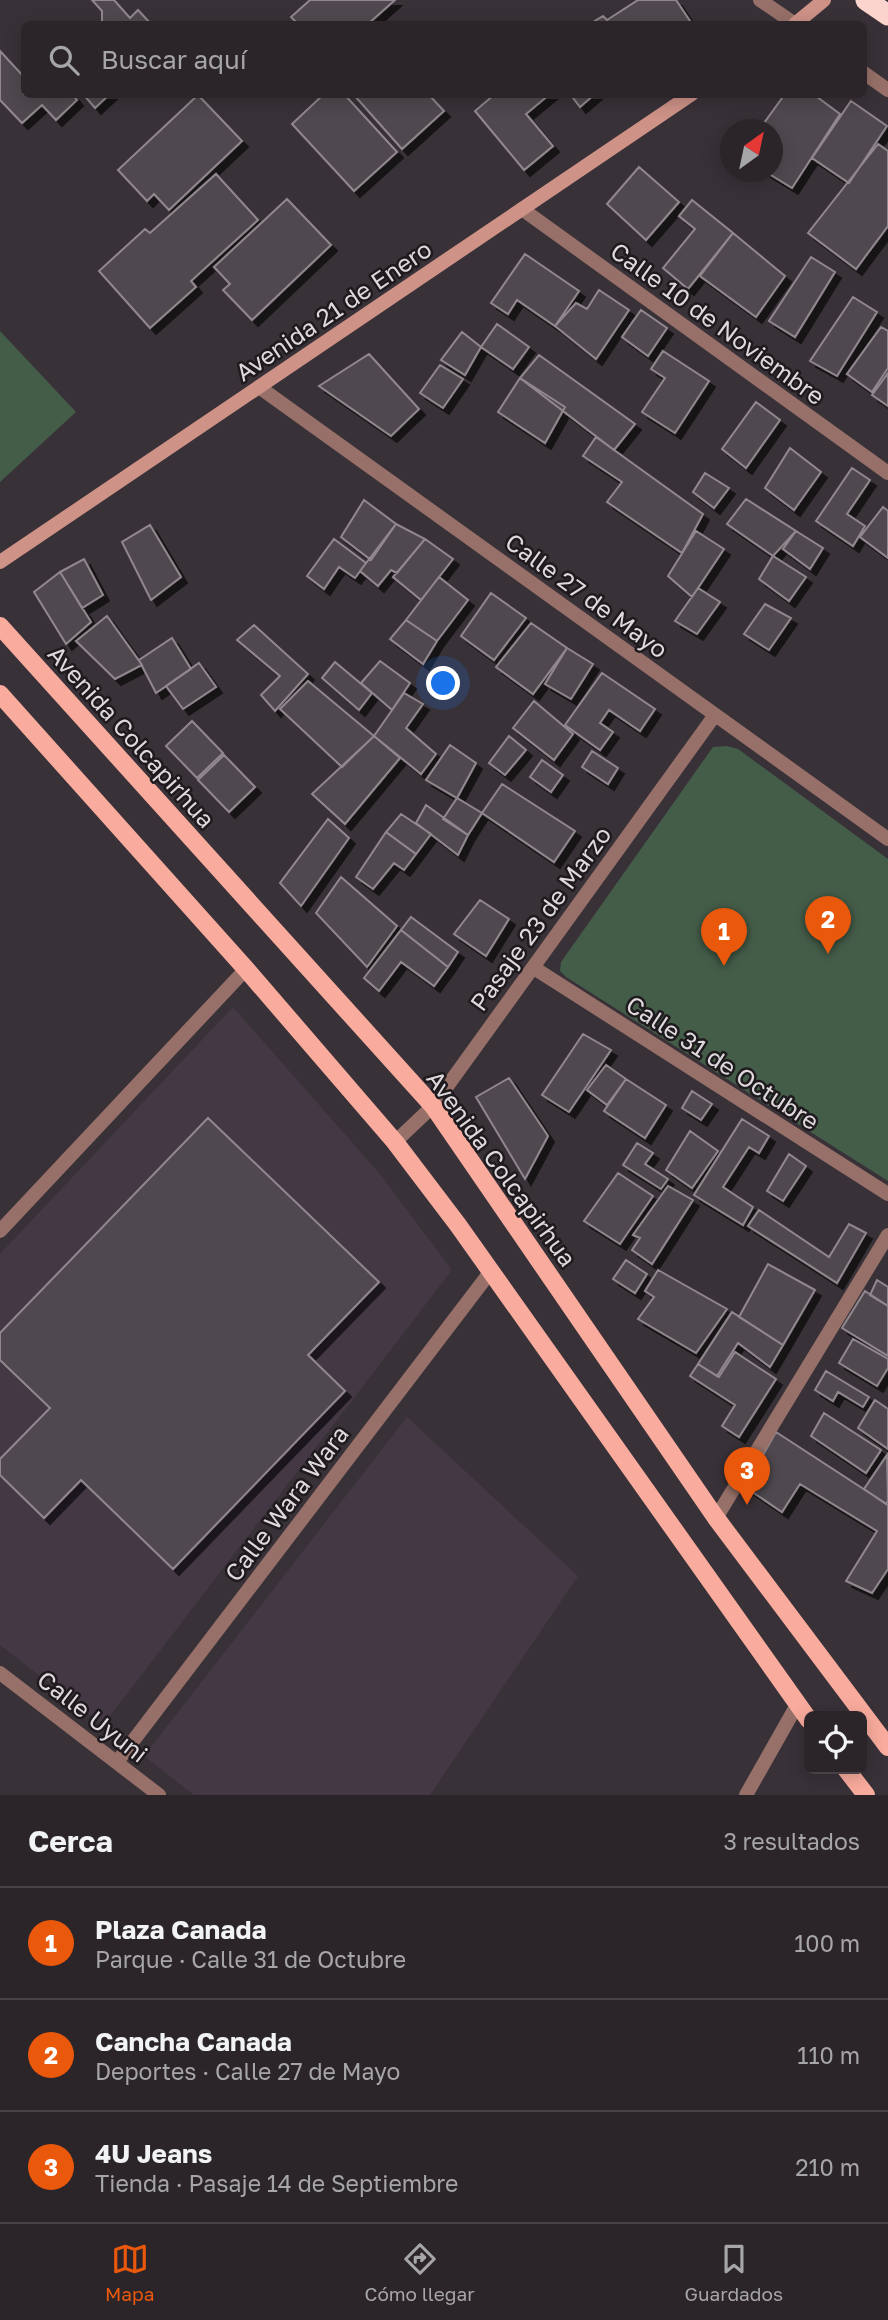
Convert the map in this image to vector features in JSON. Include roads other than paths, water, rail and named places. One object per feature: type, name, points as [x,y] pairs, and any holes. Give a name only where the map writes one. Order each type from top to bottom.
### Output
[{"type":"highway","points":[[866,0],[888,15]]},
{"type":"main road","points":[[799,21],[824,0]]},
{"type":"main road","name":"Avenida 21 de Enero","points":[[0,562],[686,98]]},
{"type":"main road","name":"Avenida Colcapirhua","points":[[0,626],[433,1106],[716,1518],[888,1747]]},
{"type":"main road","points":[[0,694],[246,969],[395,1142],[491,1271],[804,1714]]},
{"type":"main road","points":[[850,1774],[866,1795]]},
{"type":"street","points":[[760,0],[791,21]]},
{"type":"street","points":[[867,76],[888,90]]},
{"type":"street","name":"Calle 10 de Noviembre","points":[[522,209],[888,473]]},
{"type":"street","name":"Calle 27 de Mayo","points":[[259,387],[888,839]]},
{"type":"street","name":"Pasaje 23 de Marzo","points":[[395,1142],[433,1106],[715,715]]},
{"type":"street","name":"Calle 31 de Octubre","points":[[534,968],[888,1194]]},
{"type":"street","points":[[0,1231],[246,969]]},
{"type":"street","points":[[716,1518],[888,1235]]},
{"type":"street","name":"Calle Wara Wara","points":[[117,1762],[491,1271]]},
{"type":"street","name":"Calle Uyuni","points":[[0,1673],[159,1795]]},
{"type":"street","points":[[746,1795],[797,1705]]},
{"type":"place","name":"Cancha Canada","points":[[828,954]]},
{"type":"place","name":"Plaza Canada","points":[[724,966]]},
{"type":"place","name":"4U Jeans","points":[[747,1505]]}]
